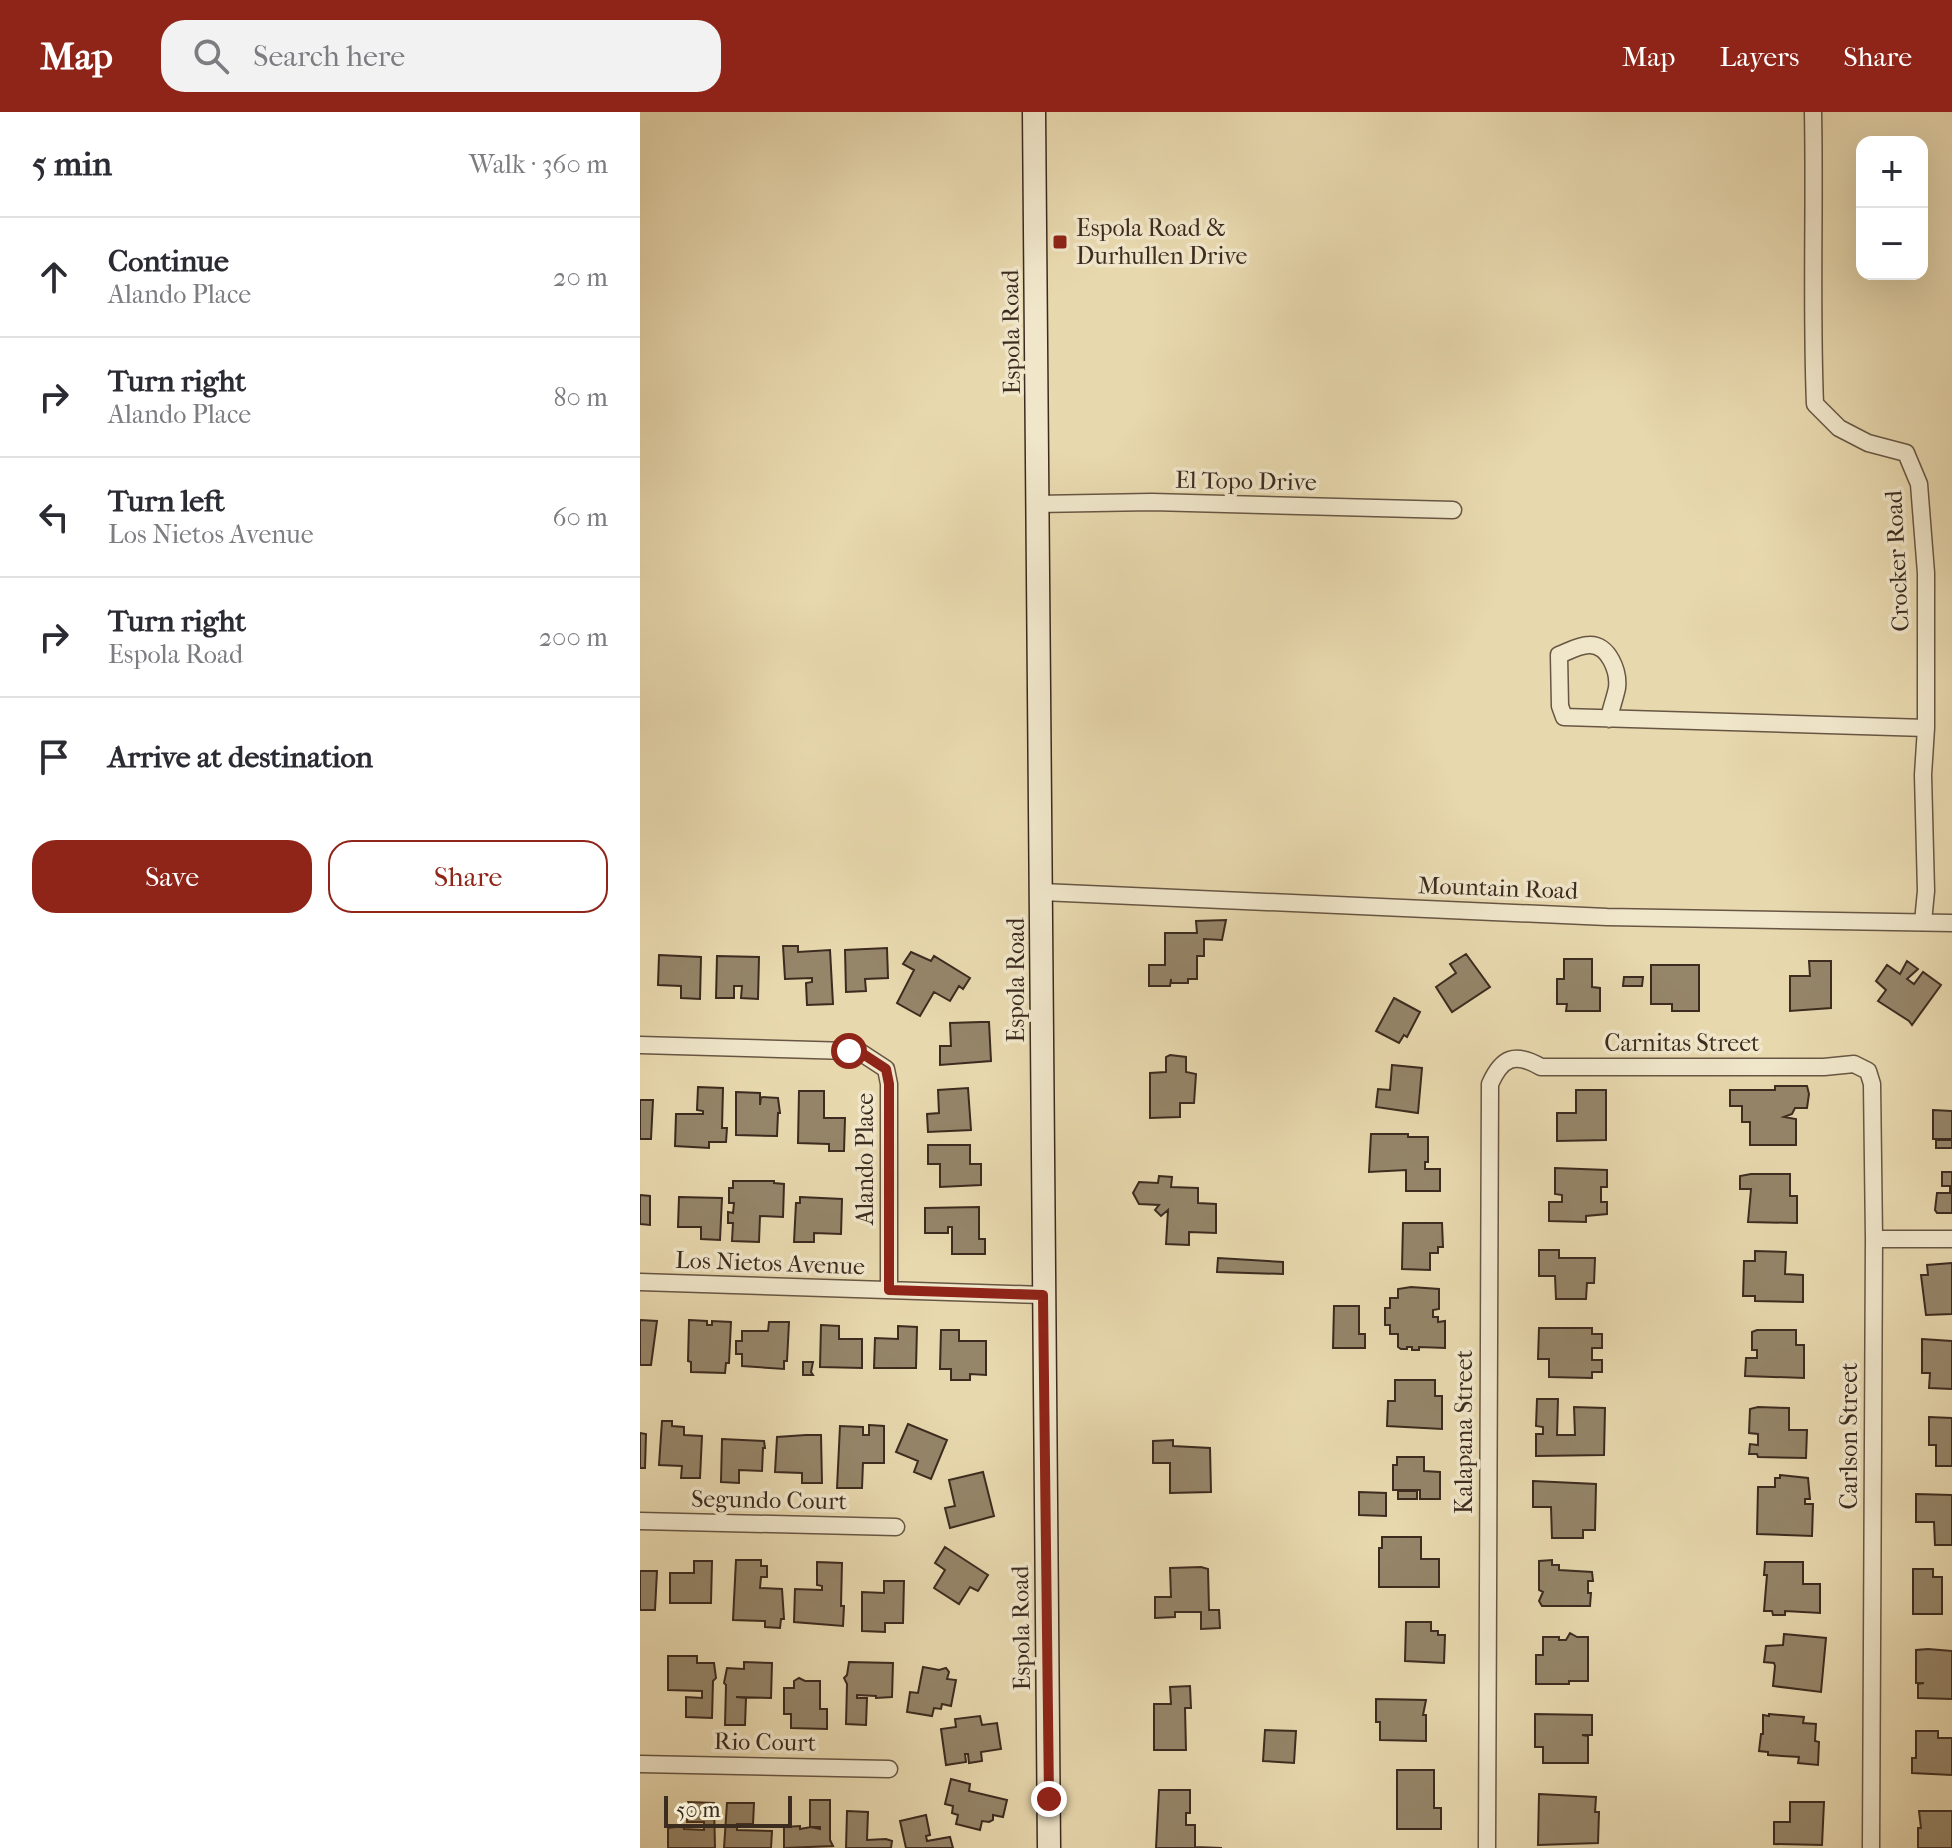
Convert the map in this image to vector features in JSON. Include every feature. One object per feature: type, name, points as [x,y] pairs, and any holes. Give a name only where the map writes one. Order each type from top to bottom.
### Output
[{"type":"main road","name":"Espola Road","points":[[1034,112],[1049,1848]]},
{"type":"street","name":"Crocker Road","points":[[1813,112],[1815,196],[1811,315],[1815,404],[1839,428],[1868,443],[1906,453],[1919,484],[1926,573],[1923,775],[1926,891],[1923,922]]},
{"type":"street","name":"El Topo Drive","points":[[1037,504],[1152,502],[1453,510]]},
{"type":"street","points":[[1609,719],[1617,685],[1614,665],[1608,656],[1589,645],[1559,655],[1564,717],[1609,719],[1926,728]]},
{"type":"street","name":"Mountain Road","points":[[1042,892],[1607,917],[1952,923]]},
{"type":"street","name":"Alando Place","points":[[640,1045],[860,1052],[886,1069],[889,1084],[889,1290]]},
{"type":"street","name":"Kalapana Street","points":[[1487,1848],[1490,1084],[1497,1067],[1512,1058],[1526,1059],[1541,1067]]},
{"type":"street","name":"Carlson Street","points":[[1824,1067],[1854,1064],[1868,1071],[1872,1084],[1871,1848]]},
{"type":"street","name":"Carnitas Street","points":[[1541,1067],[1824,1067]]},
{"type":"street","points":[[1874,1239],[1952,1239]]},
{"type":"street","name":"Los Nietos Avenue","points":[[640,1282],[1043,1295]]},
{"type":"street","name":"Segundo Court","points":[[640,1521],[896,1527]]},
{"type":"street","name":"Rio Court","points":[[640,1764],[889,1769]]},
{"type":"building","points":[[1226,920],[1222,940],[1204,939],[1204,956],[1197,956],[1197,979],[1188,979],[1188,983],[1171,983],[1171,979],[1170,986],[1149,986],[1149,965],[1165,965],[1165,933],[1197,933],[1196,921]]},
{"type":"building","points":[[783,946],[798,946],[798,952],[830,950],[833,1004],[807,1005],[806,983],[812,982],[812,978],[785,979]]},
{"type":"building","points":[[887,948],[888,978],[865,979],[866,991],[846,992],[845,950]]},
{"type":"building","points":[[911,952],[931,961],[934,956],[970,978],[963,989],[959,986],[950,1001],[934,992],[920,1016],[897,1003],[914,970],[903,964]]},
{"type":"building","points":[[1466,954],[1490,987],[1452,1012],[1436,987],[1456,973],[1450,964]]},
{"type":"building","points":[[659,955],[701,957],[700,999],[681,998],[681,986],[658,985]]},
{"type":"building","points":[[717,956],[759,957],[758,999],[741,998],[742,986],[734,986],[734,998],[716,998]]},
{"type":"building","points":[[1564,959],[1592,959],[1592,987],[1600,988],[1600,1011],[1566,1011],[1567,1004],[1557,1004],[1557,979],[1564,979]]},
{"type":"building","points":[[1809,961],[1831,961],[1831,1008],[1790,1011],[1790,976],[1810,976]]},
{"type":"building","points":[[1907,961],[1918,969],[1907,979],[1914,984],[1923,972],[1941,985],[1912,1025],[1878,1001],[1886,990],[1876,981],[1887,965],[1900,974]]},
{"type":"building","points":[[1651,965],[1699,965],[1699,1011],[1672,1011],[1672,1004],[1651,1004]]},
{"type":"building","points":[[1624,977],[1643,977],[1642,986],[1623,986]]},
{"type":"building","points":[[1394,998],[1420,1012],[1407,1037],[1404,1035],[1399,1043],[1376,1031]]},
{"type":"building","points":[[989,1022],[991,1061],[940,1065],[940,1046],[951,1046],[950,1023]]},
{"type":"building","points":[[1166,1057],[1186,1057],[1186,1072],[1196,1074],[1194,1103],[1180,1103],[1180,1117],[1150,1118],[1150,1073],[1166,1072]]},
{"type":"building","points":[[1392,1065],[1422,1068],[1418,1113],[1376,1107],[1378,1089],[1390,1090]]},
{"type":"building","points":[[1775,1086],[1807,1086],[1807,1108],[1795,1108],[1792,1114],[1784,1117],[1796,1119],[1796,1145],[1750,1145],[1750,1122],[1742,1122],[1742,1106],[1730,1106],[1730,1090],[1775,1090]]},
{"type":"building","points":[[698,1087],[723,1088],[722,1128],[727,1128],[726,1142],[709,1142],[709,1148],[675,1146],[676,1114],[703,1114],[703,1111],[697,1110]]},
{"type":"building","points":[[968,1088],[971,1130],[928,1132],[927,1114],[939,1113],[938,1090]]},
{"type":"building","points":[[1576,1090],[1606,1090],[1606,1140],[1557,1141],[1557,1113],[1576,1113]]},
{"type":"building","points":[[799,1091],[824,1091],[824,1118],[845,1118],[844,1151],[829,1151],[829,1144],[798,1143]]},
{"type":"building","points":[[736,1092],[760,1093],[760,1105],[761,1097],[778,1098],[777,1136],[736,1135]]},
{"type":"building","points":[[640,1100],[653,1100],[651,1139],[640,1139]]},
{"type":"building","points":[[1933,1110],[1952,1111],[1952,1139],[1933,1139]]},
{"type":"building","points":[[1371,1134],[1428,1137],[1425,1169],[1440,1169],[1440,1191],[1406,1191],[1406,1170],[1369,1172]]},
{"type":"building","points":[[1936,1140],[1952,1140],[1952,1148],[1936,1148]]},
{"type":"building","points":[[928,1145],[970,1145],[970,1164],[981,1164],[981,1185],[940,1187],[940,1164],[928,1164]]},
{"type":"building","points":[[1555,1168],[1607,1170],[1607,1187],[1601,1187],[1601,1202],[1607,1202],[1607,1214],[1586,1216],[1586,1222],[1549,1221],[1549,1202],[1562,1202],[1562,1195],[1555,1194]]},
{"type":"building","points":[[1942,1172],[1952,1172],[1952,1213],[1937,1213],[1935,1210],[1937,1193],[1950,1193],[1950,1186],[1942,1186]]},
{"type":"building","points":[[1790,1174],[1790,1196],[1797,1196],[1797,1223],[1748,1222],[1751,1189],[1740,1189],[1740,1176]]},
{"type":"building","points":[[1159,1176],[1172,1177],[1171,1187],[1198,1188],[1198,1203],[1216,1204],[1216,1233],[1189,1232],[1189,1245],[1166,1244],[1168,1210],[1161,1216],[1155,1210],[1159,1205],[1139,1204],[1133,1193],[1139,1182],[1158,1183]]},
{"type":"building","points":[[733,1181],[774,1181],[784,1184],[783,1217],[760,1216],[759,1242],[732,1241],[733,1223],[728,1223],[728,1212],[733,1213],[734,1203],[729,1203],[729,1188],[733,1188]]},
{"type":"building","points":[[640,1195],[650,1196],[650,1225],[640,1224]]},
{"type":"building","points":[[679,1197],[722,1198],[720,1240],[701,1239],[701,1227],[678,1227]]},
{"type":"building","points":[[800,1197],[842,1199],[841,1234],[814,1233],[814,1242],[794,1242],[796,1203],[800,1203]]},
{"type":"building","points":[[979,1207],[979,1239],[985,1239],[985,1254],[952,1254],[952,1227],[948,1227],[948,1233],[925,1233],[925,1208]]},
{"type":"building","points":[[1403,1223],[1442,1223],[1443,1247],[1438,1247],[1438,1253],[1430,1253],[1430,1270],[1402,1269]]},
{"type":"building","points":[[1539,1250],[1559,1250],[1559,1258],[1595,1258],[1594,1283],[1587,1283],[1586,1299],[1556,1299],[1555,1276],[1539,1276]]},
{"type":"building","points":[[1755,1251],[1786,1252],[1785,1274],[1803,1275],[1803,1302],[1755,1301],[1755,1296],[1743,1296],[1744,1261],[1755,1261]]},
{"type":"building","points":[[1218,1258],[1283,1262],[1283,1274],[1217,1272]]},
{"type":"building","points":[[1952,1263],[1952,1314],[1926,1315],[1921,1275],[1928,1275],[1927,1265]]},
{"type":"building","points":[[1398,1289],[1439,1289],[1439,1309],[1433,1310],[1433,1317],[1438,1317],[1438,1322],[1445,1321],[1445,1348],[1401,1349],[1398,1347],[1398,1334],[1390,1334],[1390,1325],[1385,1325],[1385,1308],[1390,1308],[1390,1298],[1398,1298]]},
{"type":"building","points":[[1334,1306],[1359,1306],[1359,1334],[1365,1334],[1365,1348],[1333,1348]]},
{"type":"building","points":[[640,1320],[657,1321],[651,1365],[640,1365]]},
{"type":"building","points":[[689,1320],[707,1321],[707,1325],[712,1325],[712,1321],[731,1322],[729,1363],[726,1363],[725,1373],[691,1372],[691,1362],[688,1361]]},
{"type":"building","points":[[769,1322],[789,1322],[784,1369],[742,1366],[742,1354],[736,1354],[736,1341],[742,1341],[742,1331],[768,1331]]},
{"type":"building","points":[[821,1325],[839,1326],[839,1339],[862,1339],[862,1368],[820,1367]]},
{"type":"building","points":[[898,1326],[917,1327],[916,1368],[874,1368],[875,1338],[898,1339]]},
{"type":"building","points":[[1539,1328],[1592,1328],[1592,1334],[1602,1334],[1602,1348],[1592,1348],[1592,1360],[1602,1360],[1602,1372],[1592,1372],[1592,1378],[1549,1377],[1549,1359],[1538,1359]]},
{"type":"building","points":[[941,1330],[959,1330],[959,1341],[986,1341],[986,1375],[970,1374],[970,1380],[951,1380],[951,1369],[940,1369]]},
{"type":"building","points":[[1796,1330],[1796,1345],[1804,1345],[1804,1378],[1745,1376],[1746,1358],[1757,1358],[1757,1350],[1752,1350],[1752,1332]]},
{"type":"building","points":[[1922,1339],[1952,1341],[1952,1389],[1929,1388],[1930,1373],[1922,1373]]},
{"type":"building","points":[[803,1362],[813,1362],[813,1375],[803,1375]]},
{"type":"building","points":[[1395,1380],[1435,1380],[1435,1396],[1442,1396],[1442,1429],[1387,1426],[1388,1401],[1395,1401]]},
{"type":"building","points":[[1537,1399],[1558,1399],[1557,1435],[1575,1435],[1574,1407],[1605,1408],[1604,1455],[1536,1456],[1536,1434],[1543,1434],[1543,1427],[1536,1426]]},
{"type":"building","points":[[1789,1408],[1789,1430],[1807,1430],[1806,1458],[1749,1454],[1750,1444],[1758,1445],[1758,1434],[1749,1433],[1750,1409]]},
{"type":"building","points":[[1929,1417],[1952,1418],[1952,1466],[1936,1466],[1936,1445],[1929,1445]]},
{"type":"building","points":[[662,1421],[672,1421],[672,1426],[684,1427],[684,1435],[702,1436],[700,1478],[681,1478],[682,1466],[659,1465]]},
{"type":"building","points":[[908,1424],[947,1440],[931,1479],[914,1472],[918,1461],[896,1452]]},
{"type":"building","points":[[869,1425],[884,1426],[884,1463],[863,1463],[862,1488],[837,1488],[840,1426],[863,1427],[863,1435],[869,1435]]},
{"type":"building","points":[[640,1433],[646,1434],[645,1468],[640,1468]]},
{"type":"building","points":[[821,1435],[822,1483],[802,1483],[802,1473],[775,1472],[777,1437]]},
{"type":"building","points":[[722,1439],[764,1441],[762,1471],[739,1470],[739,1483],[721,1482]]},
{"type":"building","points":[[1173,1440],[1173,1446],[1210,1448],[1211,1492],[1170,1493],[1170,1463],[1153,1463],[1153,1441]]},
{"type":"building","points":[[1397,1457],[1424,1457],[1424,1471],[1440,1472],[1440,1499],[1420,1499],[1420,1490],[1393,1490],[1393,1465],[1397,1465]]},
{"type":"building","points":[[983,1472],[994,1516],[950,1528],[945,1508],[955,1506],[949,1480]]},
{"type":"building","points":[[1780,1475],[1808,1478],[1810,1499],[1805,1499],[1805,1504],[1813,1504],[1812,1536],[1757,1534],[1758,1487],[1775,1487],[1775,1478],[1780,1478]]},
{"type":"building","points":[[1533,1481],[1596,1484],[1595,1530],[1583,1530],[1583,1538],[1552,1538],[1551,1507],[1533,1507]]},
{"type":"building","points":[[1398,1491],[1417,1491],[1417,1499],[1398,1499]]},
{"type":"building","points":[[1359,1492],[1386,1493],[1386,1516],[1359,1515]]},
{"type":"building","points":[[1916,1494],[1952,1495],[1952,1545],[1935,1545],[1934,1522],[1916,1522]]},
{"type":"building","points":[[1382,1537],[1421,1537],[1421,1559],[1439,1559],[1439,1587],[1379,1587]]},
{"type":"building","points":[[945,1547],[988,1575],[978,1591],[970,1587],[959,1604],[934,1588],[945,1570],[935,1563]]},
{"type":"building","points":[[736,1560],[761,1560],[761,1566],[767,1566],[767,1577],[761,1577],[760,1588],[782,1589],[784,1619],[781,1619],[780,1628],[765,1627],[765,1621],[733,1620]]},
{"type":"building","points":[[1552,1560],[1552,1565],[1559,1565],[1559,1570],[1592,1572],[1593,1581],[1588,1581],[1590,1606],[1542,1606],[1539,1601],[1543,1592],[1539,1590],[1539,1561]]},
{"type":"building","points":[[694,1561],[712,1561],[711,1603],[670,1603],[670,1573],[694,1573]]},
{"type":"building","points":[[817,1562],[842,1563],[843,1626],[794,1622],[795,1589],[822,1590],[822,1586],[817,1585]]},
{"type":"building","points":[[1765,1562],[1803,1562],[1803,1584],[1820,1584],[1820,1613],[1785,1611],[1785,1615],[1773,1615],[1772,1611],[1764,1611]]},
{"type":"building","points":[[1170,1568],[1208,1569],[1209,1610],[1219,1610],[1220,1628],[1201,1629],[1201,1612],[1175,1612],[1175,1617],[1155,1618],[1155,1597],[1171,1597]]},
{"type":"building","points":[[1913,1569],[1933,1569],[1933,1577],[1942,1577],[1942,1614],[1913,1614]]},
{"type":"building","points":[[640,1571],[657,1571],[655,1610],[640,1610]]},
{"type":"building","points":[[884,1581],[904,1581],[903,1623],[885,1623],[885,1632],[862,1631],[862,1592],[884,1593]]},
{"type":"building","points":[[1406,1622],[1431,1622],[1431,1631],[1445,1635],[1444,1663],[1405,1661]]},
{"type":"building","points":[[1570,1633],[1588,1637],[1588,1681],[1536,1684],[1536,1655],[1543,1655],[1543,1637],[1566,1640]]},
{"type":"building","points":[[1784,1634],[1826,1638],[1821,1692],[1773,1686],[1775,1666],[1774,1663],[1764,1662],[1766,1646],[1783,1645]]},
{"type":"building","points":[[1916,1650],[1952,1651],[1952,1699],[1918,1698],[1918,1684],[1924,1683],[1916,1683]]},
{"type":"building","points":[[668,1656],[697,1656],[697,1663],[714,1663],[716,1678],[713,1681],[712,1718],[686,1717],[686,1697],[702,1698],[702,1691],[668,1690]]},
{"type":"building","points":[[744,1662],[772,1663],[771,1698],[736,1697],[746,1698],[745,1725],[725,1725],[724,1683],[727,1668],[744,1669]]},
{"type":"building","points":[[849,1662],[893,1663],[892,1697],[857,1695],[857,1698],[867,1698],[866,1725],[846,1724],[847,1684],[844,1678]]},
{"type":"building","points":[[923,1667],[946,1668],[949,1672],[947,1679],[956,1680],[951,1706],[942,1704],[941,1709],[934,1708],[932,1716],[907,1712],[910,1692],[918,1693]]},
{"type":"building","points":[[799,1678],[820,1681],[820,1709],[827,1709],[827,1729],[791,1728],[791,1714],[784,1714],[784,1688],[794,1688],[794,1681]]},
{"type":"building","points":[[1190,1686],[1191,1708],[1185,1708],[1186,1750],[1154,1750],[1154,1704],[1171,1704],[1170,1687]]},
{"type":"building","points":[[1376,1699],[1426,1700],[1423,1715],[1426,1715],[1426,1741],[1380,1740]]},
{"type":"building","points":[[1535,1714],[1592,1715],[1592,1735],[1582,1735],[1588,1736],[1588,1763],[1543,1763],[1543,1747],[1535,1747]]},
{"type":"building","points":[[1763,1715],[1804,1717],[1803,1723],[1816,1724],[1818,1765],[1798,1763],[1799,1757],[1768,1755],[1768,1752],[1759,1751]]},
{"type":"building","points":[[980,1716],[982,1725],[997,1723],[1001,1749],[981,1752],[982,1761],[969,1763],[968,1754],[965,1754],[966,1762],[946,1765],[941,1729],[956,1727],[955,1719]]},
{"type":"building","points":[[1265,1730],[1296,1731],[1294,1763],[1263,1761]]},
{"type":"building","points":[[1916,1731],[1938,1731],[1938,1738],[1952,1738],[1952,1775],[1912,1773],[1912,1758],[1916,1758]]},
{"type":"building","points":[[1397,1770],[1434,1770],[1434,1808],[1441,1808],[1441,1829],[1397,1829]]},
{"type":"building","points":[[951,1779],[970,1784],[969,1791],[1007,1800],[1003,1817],[993,1815],[993,1820],[982,1821],[980,1830],[956,1824],[958,1815],[952,1813],[953,1806],[945,1804]]},
{"type":"building","points":[[1159,1790],[1190,1790],[1190,1813],[1186,1813],[1186,1825],[1195,1825],[1195,1847],[1222,1848],[1156,1848]]},
{"type":"building","points":[[1539,1794],[1596,1797],[1598,1843],[1538,1845]]},
{"type":"building","points":[[810,1800],[830,1800],[830,1840],[833,1846],[784,1848],[784,1827],[811,1827]]},
{"type":"building","points":[[688,1802],[714,1803],[715,1848],[668,1848],[668,1828],[684,1826],[684,1829],[704,1830],[704,1822],[687,1822]]},
{"type":"building","points":[[1790,1802],[1824,1802],[1822,1845],[1774,1844],[1774,1822],[1790,1822]]},
{"type":"building","points":[[727,1803],[754,1803],[753,1824],[737,1824],[737,1830],[772,1831],[771,1848],[724,1848]]},
{"type":"building","points":[[847,1811],[868,1812],[867,1840],[892,1841],[891,1848],[846,1848]]},
{"type":"building","points":[[1919,1811],[1952,1811],[1952,1848],[1918,1848],[1918,1828],[1921,1828]]},
{"type":"building","points":[[926,1815],[930,1835],[926,1836],[927,1841],[950,1837],[953,1848],[906,1848],[900,1821]]},
{"type":"place","name":"Espola Road & Durhullen Drive","points":[[1060,242]]},
{"type":"route","points":[[849,1051],[860,1052],[886,1069],[889,1084],[889,1290],[1043,1295],[1049,1799]]}]
